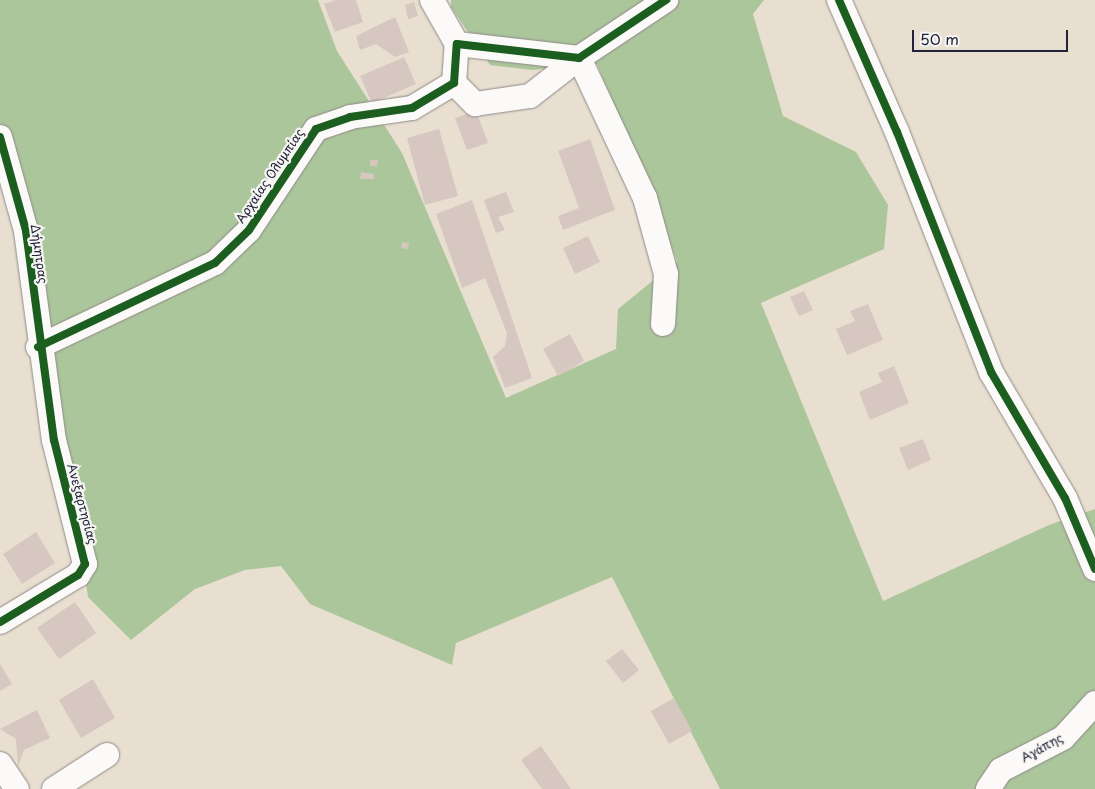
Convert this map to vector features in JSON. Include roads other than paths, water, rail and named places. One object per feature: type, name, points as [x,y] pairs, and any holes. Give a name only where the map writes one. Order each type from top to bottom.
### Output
[{"type":"street","points":[[432,0],[457,44],[454,83],[475,104],[530,96],[579,58],[666,0]]},
{"type":"street","points":[[839,0],[897,132],[992,372],[1065,498],[1095,569]]},
{"type":"street","points":[[457,44],[579,58]]},
{"type":"street","points":[[579,58],[645,198],[666,274],[663,324]]},
{"type":"street","name":"Αρχαίας Ολυμπίας","points":[[38,347],[215,263],[249,230],[316,129],[350,117],[412,108],[454,83]]},
{"type":"street","name":"Δήμητρας","points":[[0,137],[26,232],[38,347]]},
{"type":"street","name":"Ανεξαρτησίας","points":[[0,622],[78,575],[85,564],[54,440],[38,347]]},
{"type":"street","name":"Αγάπης","points":[[988,789],[1001,770],[1063,738],[1095,704]]},
{"type":"street","points":[[54,789],[107,755]]},
{"type":"street","points":[[0,764],[17,789]]}]
